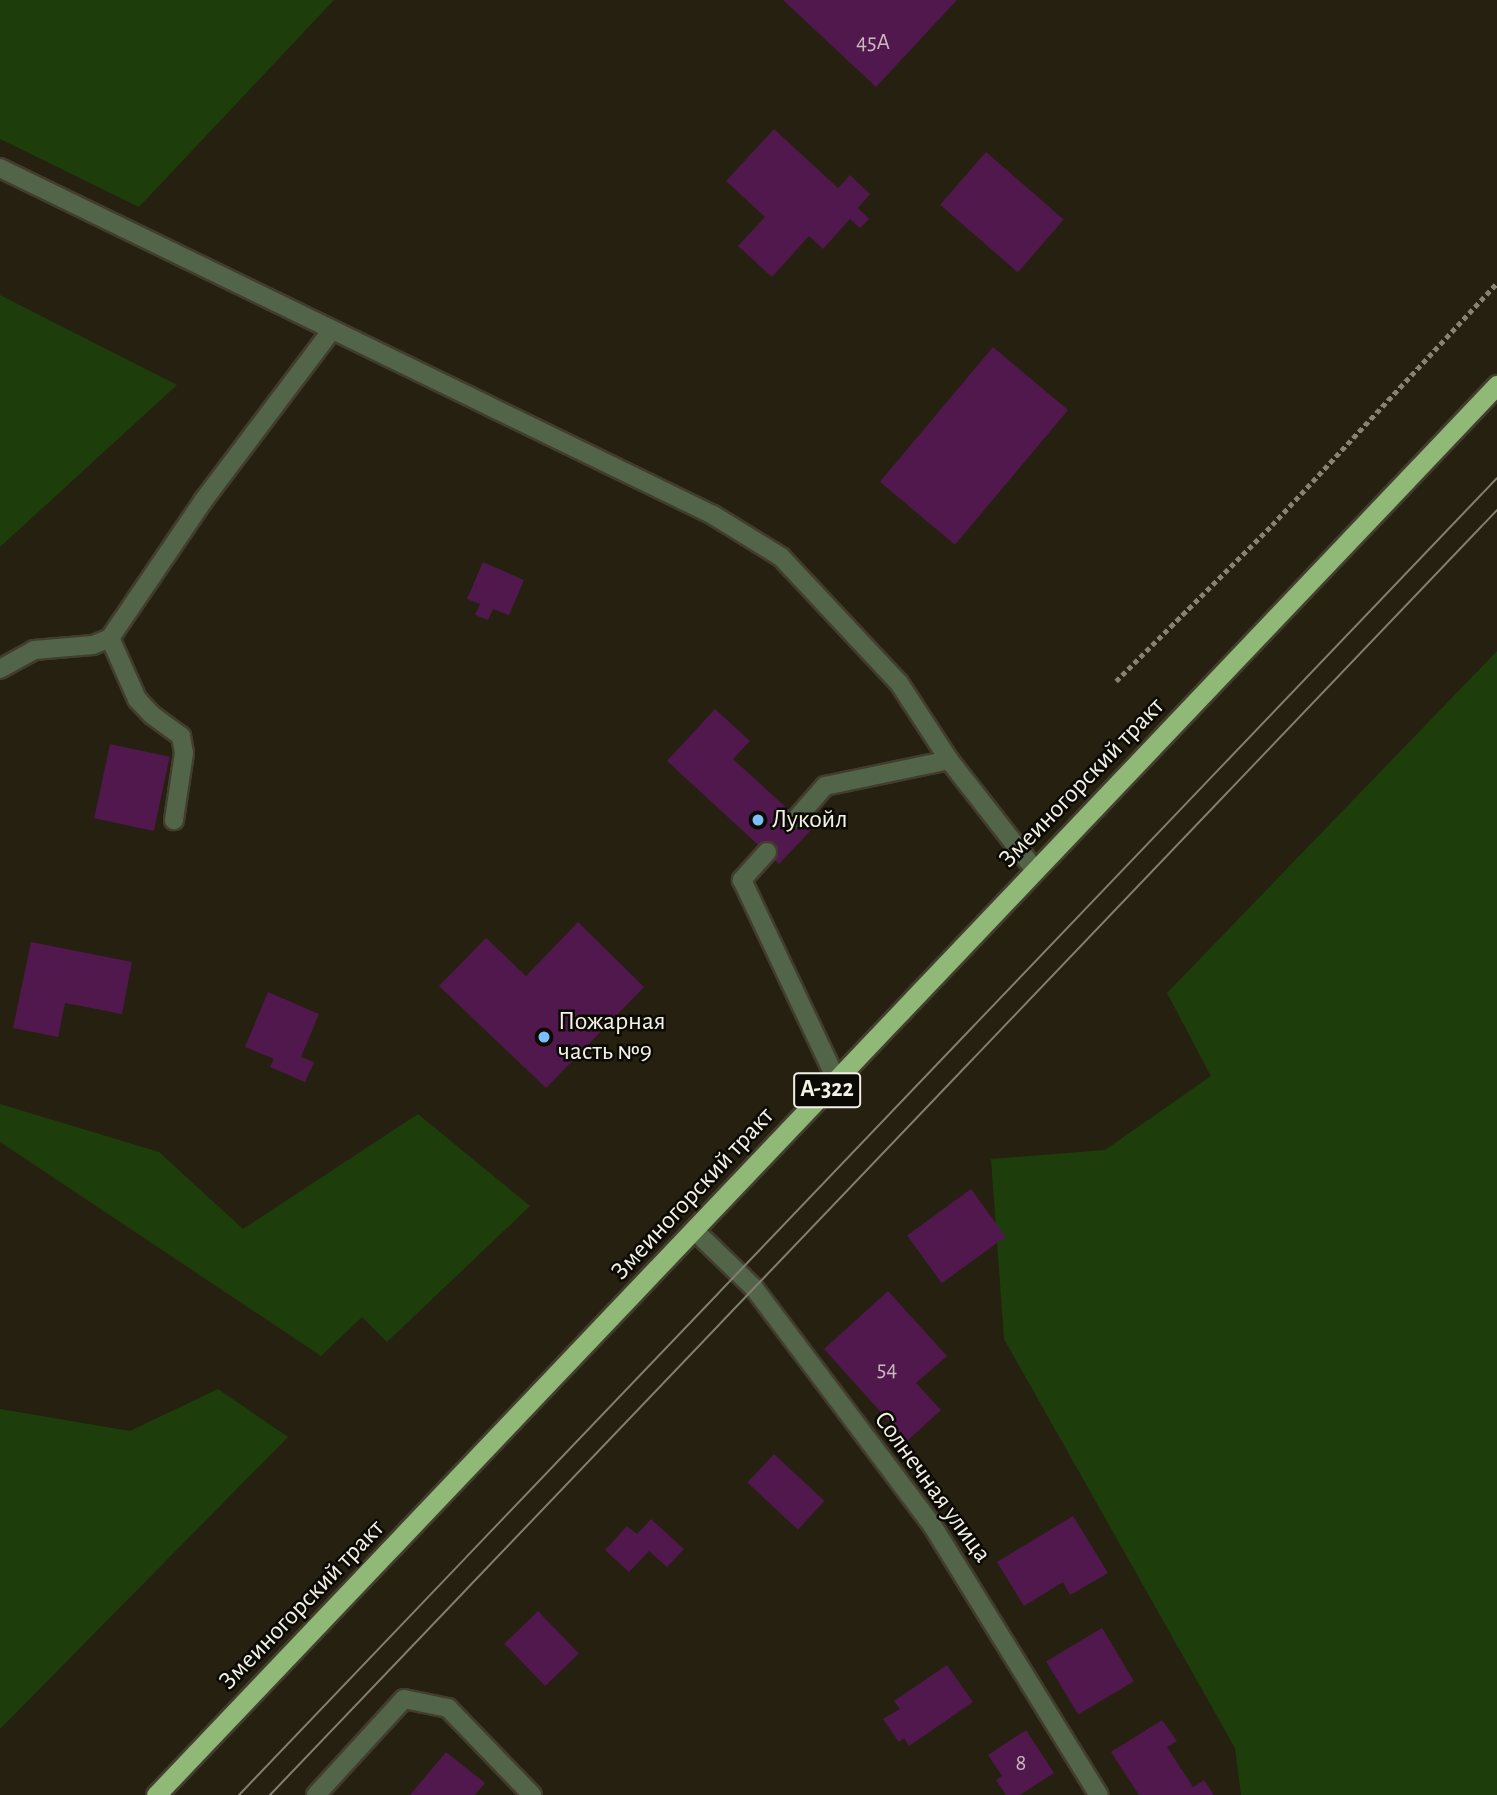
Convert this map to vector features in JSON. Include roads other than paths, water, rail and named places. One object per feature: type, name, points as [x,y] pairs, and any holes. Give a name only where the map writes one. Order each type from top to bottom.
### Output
[{"type":"highway","name":"Змеиногорский тракт","points":[[156,1795],[1497,385]]},
{"type":"street","points":[[0,168],[713,515],[781,557],[899,683],[949,760],[1035,870]]},
{"type":"street","points":[[0,669],[34,650],[93,645],[110,638],[203,501],[331,331]]},
{"type":"street","points":[[110,638],[137,699],[152,715],[181,736],[184,753],[174,820]]},
{"type":"street","points":[[797,818],[825,786],[949,760]]},
{"type":"street","points":[[767,852],[742,880],[836,1079]]},
{"type":"street","name":"Солнечная улица","points":[[695,1231],[754,1287],[932,1525],[1098,1795]]},
{"type":"street","points":[[316,1795],[404,1699],[448,1708],[532,1795]]},
{"type":"tram line","points":[[239,1795],[1497,478]]},
{"type":"tram line","points":[[270,1795],[1497,510]]},
{"type":"place","name":"Лукойл","points":[[758,820]]},
{"type":"place","name":"Пожарная часть №9","points":[[544,1037]]}]
